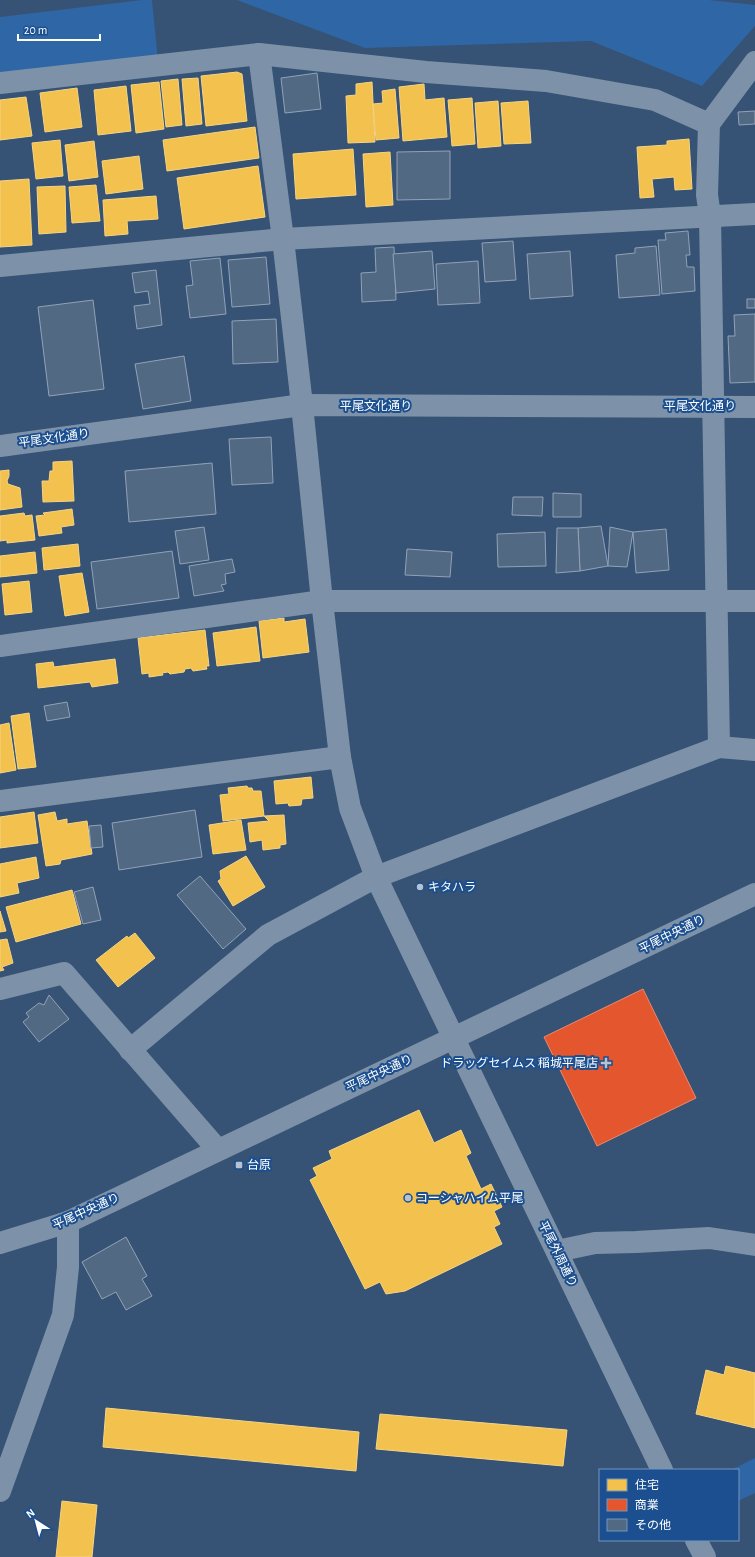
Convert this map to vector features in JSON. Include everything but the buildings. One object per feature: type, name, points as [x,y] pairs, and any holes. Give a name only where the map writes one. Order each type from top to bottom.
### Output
[{"type":"street","points":[[0,83],[259,54],[426,72],[546,80],[654,100],[709,124]]},
{"type":"street","name":"平尾外周通り","points":[[259,54],[283,239],[340,757],[350,808],[376,877],[662,1469]]},
{"type":"street","points":[[719,747],[710,216],[707,195],[709,124],[755,62]]},
{"type":"street","points":[[0,266],[283,239],[755,214]]},
{"type":"street","name":"平尾文化通り","points":[[0,446],[302,405],[755,406]]},
{"type":"street","points":[[0,646],[322,601],[755,601]]},
{"type":"street","points":[[130,1050],[268,935],[376,877],[719,747],[755,750]]},
{"type":"street","points":[[0,801],[340,757]]},
{"type":"street","name":"平尾中央通り","points":[[0,1243],[68,1222],[755,894]]},
{"type":"street","points":[[0,988],[64,973],[218,1150]]},
{"type":"street","points":[[0,1491],[63,1315],[68,1267],[68,1222]]},
{"type":"street","points":[[557,1252],[595,1243],[709,1238],[755,1246]]},
{"type":"street","points":[[696,1541],[704,1557]]},
{"type":"shaded area","points":[[152,0],[158,61],[0,75],[0,17]]},
{"type":"shaded area","points":[[237,0],[709,0],[755,5],[755,26],[702,86],[591,41],[365,48]]},
{"type":"shaded area","points":[[755,1458],[755,1493],[739,1501],[739,1469],[733,1469]]},
{"type":"place","name":"キタハラ","points":[[420,887]]},
{"type":"place","name":"ドラッグセイムス 稲城平尾店","points":[[606,1063]]},
{"type":"place","name":"台原","points":[[239,1165]]},
{"type":"place","name":"コーシャハイム平尾","points":[[408,1198]]}]
